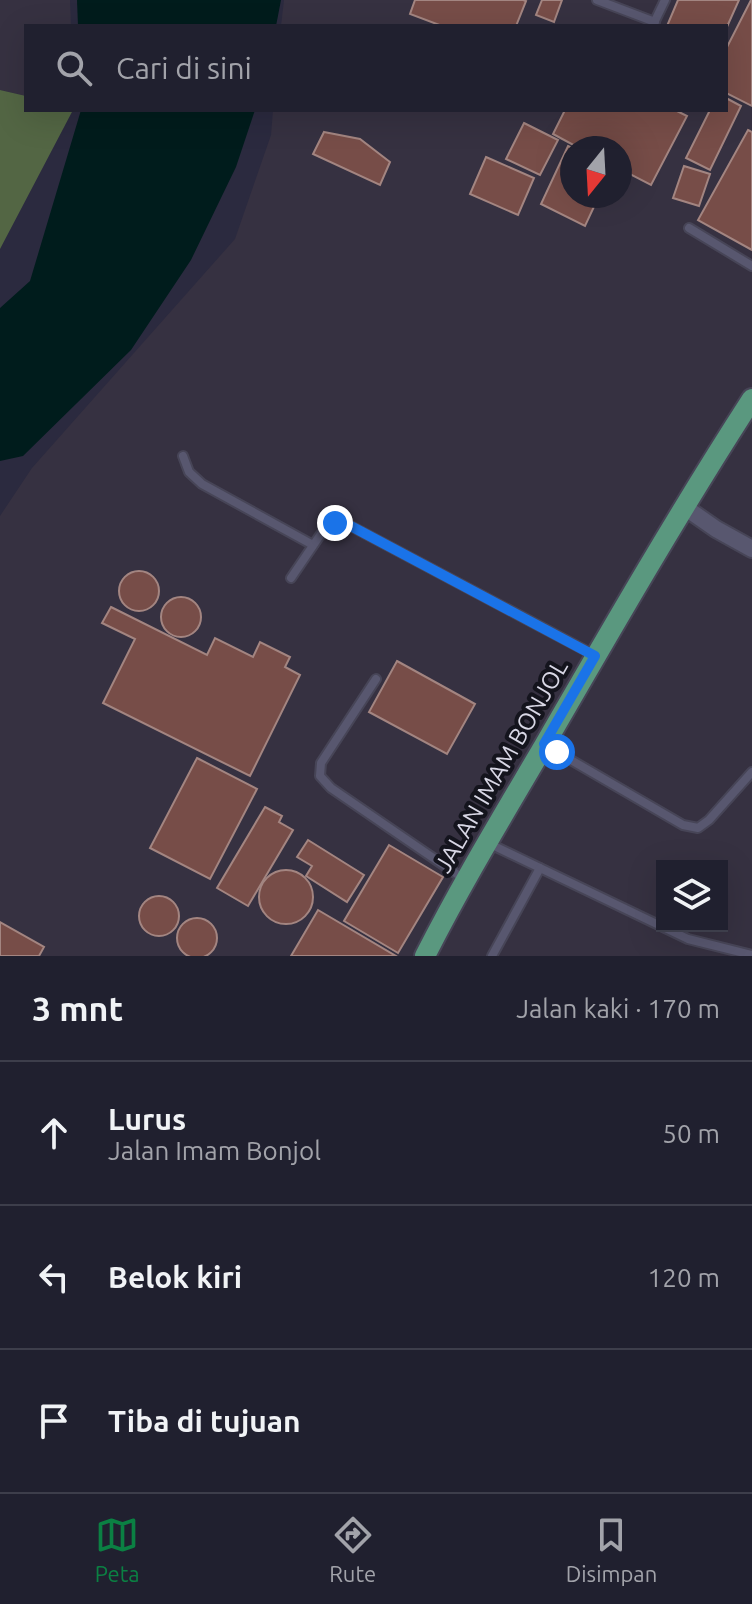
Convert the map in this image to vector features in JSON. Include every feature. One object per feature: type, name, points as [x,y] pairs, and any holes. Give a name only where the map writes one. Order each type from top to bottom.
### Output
[{"type":"main road","name":"JALAN IMAM BONJOL","points":[[425,956],[486,841],[683,506],[752,399]]},
{"type":"street","points":[[683,506],[752,549]]},
{"type":"lane","points":[[597,0],[654,24],[665,0]]},
{"type":"lane","points":[[689,228],[752,266]]},
{"type":"lane","points":[[183,456],[189,472],[202,484],[313,545]]},
{"type":"lane","points":[[291,578],[327,525],[340,522],[595,656]]},
{"type":"lane","points":[[376,679],[321,763],[320,776],[331,788],[464,880]]},
{"type":"lane","points":[[544,744],[683,825],[698,828],[752,772]]},
{"type":"lane","points":[[486,841],[498,850],[688,939],[752,955]]},
{"type":"lane","points":[[492,956],[540,868]]},
{"type":"shaded area","points":[[0,0],[70,0],[71,24],[24,24],[24,96],[0,90]]},
{"type":"shaded area","points":[[77,0],[281,0],[276,24],[78,24]]},
{"type":"shaded area","points":[[284,0],[752,0],[752,956],[0,956],[0,516],[32,468],[235,239],[271,135],[273,112],[728,112],[728,24],[281,24]]},
{"type":"shaded area","points":[[80,112],[254,112],[236,167],[191,260],[131,350],[23,456],[0,461],[0,308],[30,281]]},
{"type":"green space","points":[[0,90],[24,96],[24,112],[72,112],[0,249]]},
{"type":"building","points":[[415,0],[526,1],[517,24],[437,24],[410,14]]},
{"type":"building","points":[[542,0],[562,0],[554,22],[536,15]]},
{"type":"building","points":[[678,0],[739,0],[728,25],[668,24]]},
{"type":"building","points":[[752,0],[752,106],[728,94],[728,45]]},
{"type":"building","points":[[728,99],[741,106],[710,170],[686,158],[709,112],[728,112]]},
{"type":"building","points":[[564,112],[679,112],[687,116],[651,185],[632,175],[632,136],[560,138],[553,134]]},
{"type":"building","points":[[524,123],[558,140],[540,175],[506,159]]},
{"type":"building","points":[[748,130],[752,132],[752,250],[698,220]]},
{"type":"building","points":[[324,132],[360,139],[390,162],[380,185],[313,154]]},
{"type":"building","points":[[486,157],[534,178],[518,215],[470,194]]},
{"type":"building","points":[[560,163],[560,208],[593,208],[585,226],[541,204]]},
{"type":"building","points":[[684,166],[710,174],[699,206],[673,198]]},
{"type":"building","points":[[139,571],[153,577],[159,591],[153,605],[139,611],[125,605],[119,591],[125,577]]},
{"type":"building","points":[[181,597],[195,603],[201,617],[195,631],[181,637],[167,631],[161,617],[167,603]]},
{"type":"building","points":[[111,607],[207,655],[215,638],[253,657],[260,642],[290,657],[285,667],[300,675],[250,776],[103,703],[135,639],[102,623]]},
{"type":"building","points":[[397,661],[475,704],[447,754],[369,712]]},
{"type":"building","points":[[197,758],[257,789],[210,879],[150,848]]},
{"type":"building","points":[[265,807],[282,816],[279,822],[293,830],[248,906],[217,888]]},
{"type":"building","points":[[308,840],[364,875],[347,902],[306,876],[312,866],[297,857]]},
{"type":"building","points":[[389,845],[443,877],[398,953],[344,921]]},
{"type":"building","points":[[286,870],[305,878],[313,897],[305,916],[286,924],[267,916],[259,897],[267,878]]},
{"type":"building","points":[[159,896],[173,902],[179,916],[173,930],[159,936],[145,930],[139,916],[145,902]]},
{"type":"building","points":[[318,910],[396,956],[291,956]]},
{"type":"building","points":[[197,918],[211,924],[215,931],[215,945],[204,956],[190,956],[183,952],[177,938],[183,924]]},
{"type":"building","points":[[0,922],[44,947],[39,956],[0,956]]},
{"type":"route","points":[[335,523],[347,524],[595,656],[544,744],[557,752]]}]
